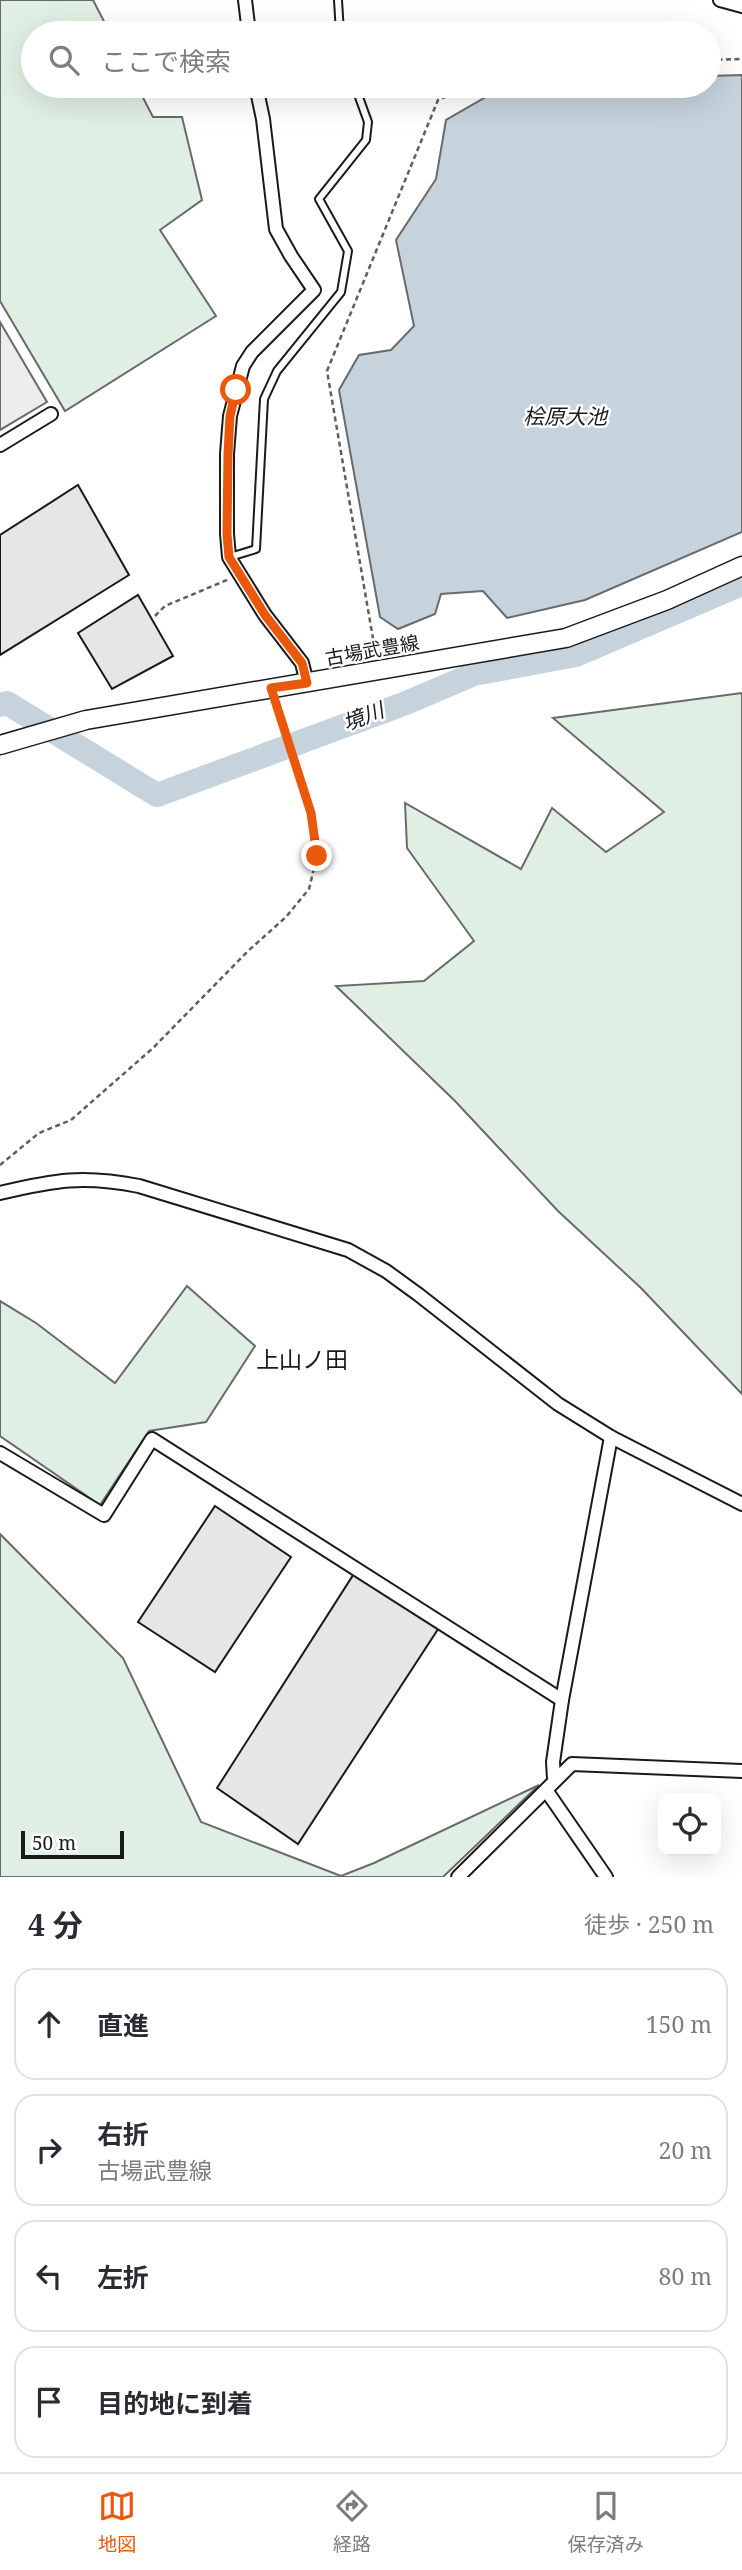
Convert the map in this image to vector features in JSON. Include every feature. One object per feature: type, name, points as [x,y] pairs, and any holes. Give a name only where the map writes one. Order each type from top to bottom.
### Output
[{"type":"main road","name":"古場武豊線","points":[[0,745],[86,720],[566,638],[667,600],[742,566]]},
{"type":"street","points":[[245,0],[248,21]]},
{"type":"street","points":[[720,0],[742,6]]},
{"type":"street","points":[[259,98],[276,229],[314,290],[252,352],[243,366],[230,416],[227,534],[229,557],[265,615],[302,663],[307,683]]},
{"type":"street","points":[[0,445],[51,414]]},
{"type":"street","points":[[0,1193],[70,1179],[107,1180],[139,1186],[348,1250],[386,1271],[558,1404],[611,1437],[742,1504]]},
{"type":"street","points":[[606,1877],[550,1785],[562,1700],[611,1437]]},
{"type":"street","points":[[0,1453],[104,1515],[152,1438],[562,1700]]},
{"type":"street","points":[[458,1877],[572,1764],[742,1771]]},
{"type":"lane","points":[[338,0],[339,21]]},
{"type":"lane","points":[[229,557],[256,549],[264,399],[278,371],[341,292],[348,251],[318,200],[366,140],[368,121],[359,98]]},
{"type":"path","points":[[721,60],[742,59]]},
{"type":"path","points":[[377,663],[327,371],[438,100],[443,98]]},
{"type":"path","points":[[155,616],[165,606],[240,575]]},
{"type":"path","points":[[0,1165],[39,1133],[71,1120],[153,1048],[248,951],[286,917],[309,889],[317,856],[311,813],[271,688]]},
{"type":"green space","points":[[0,0],[93,0],[104,21],[21,21],[21,98],[143,98],[153,117],[182,117],[202,200],[160,230],[216,316],[65,411],[0,301]]},
{"type":"green space","points":[[742,693],[742,1394],[641,1288],[558,1211],[455,1101],[336,986],[424,981],[474,941],[407,848],[405,803],[521,869],[552,808],[606,852],[664,812],[553,718]]},
{"type":"green space","points":[[187,1286],[255,1346],[206,1422],[149,1431],[100,1505],[0,1436],[0,1301],[36,1323],[115,1383]]},
{"type":"green space","points":[[0,1534],[123,1658],[201,1822],[341,1876],[539,1785],[443,1877],[0,1877]]},
{"type":"shaded area","points":[[0,322],[47,402],[0,430]]},
{"type":"water","name":"桧原大池","points":[[742,75],[742,532],[585,600],[507,618],[483,591],[441,594],[435,614],[398,629],[380,617],[339,390],[359,355],[391,350],[414,326],[396,240],[436,179],[446,120],[484,98],[721,98],[721,76]]},
{"type":"building","points":[[78,485],[129,575],[0,655],[0,535]]},
{"type":"building","points":[[138,595],[173,656],[112,689],[78,633]]},
{"type":"building","points":[[215,1506],[291,1557],[215,1672],[138,1622]]},
{"type":"building","points":[[357,1569],[442,1623],[298,1844],[217,1788]]},
{"type":"waterway","name":"境川","points":[[0,705],[7,703],[157,795],[406,703],[474,674],[576,655],[742,584]]},
{"type":"district","name":"上山ノ田","points":[[302,1359]]},
{"type":"route","points":[[236,390],[230,416],[228,454],[229,557],[265,615],[302,663],[307,683],[271,688],[311,813],[317,856]]}]
